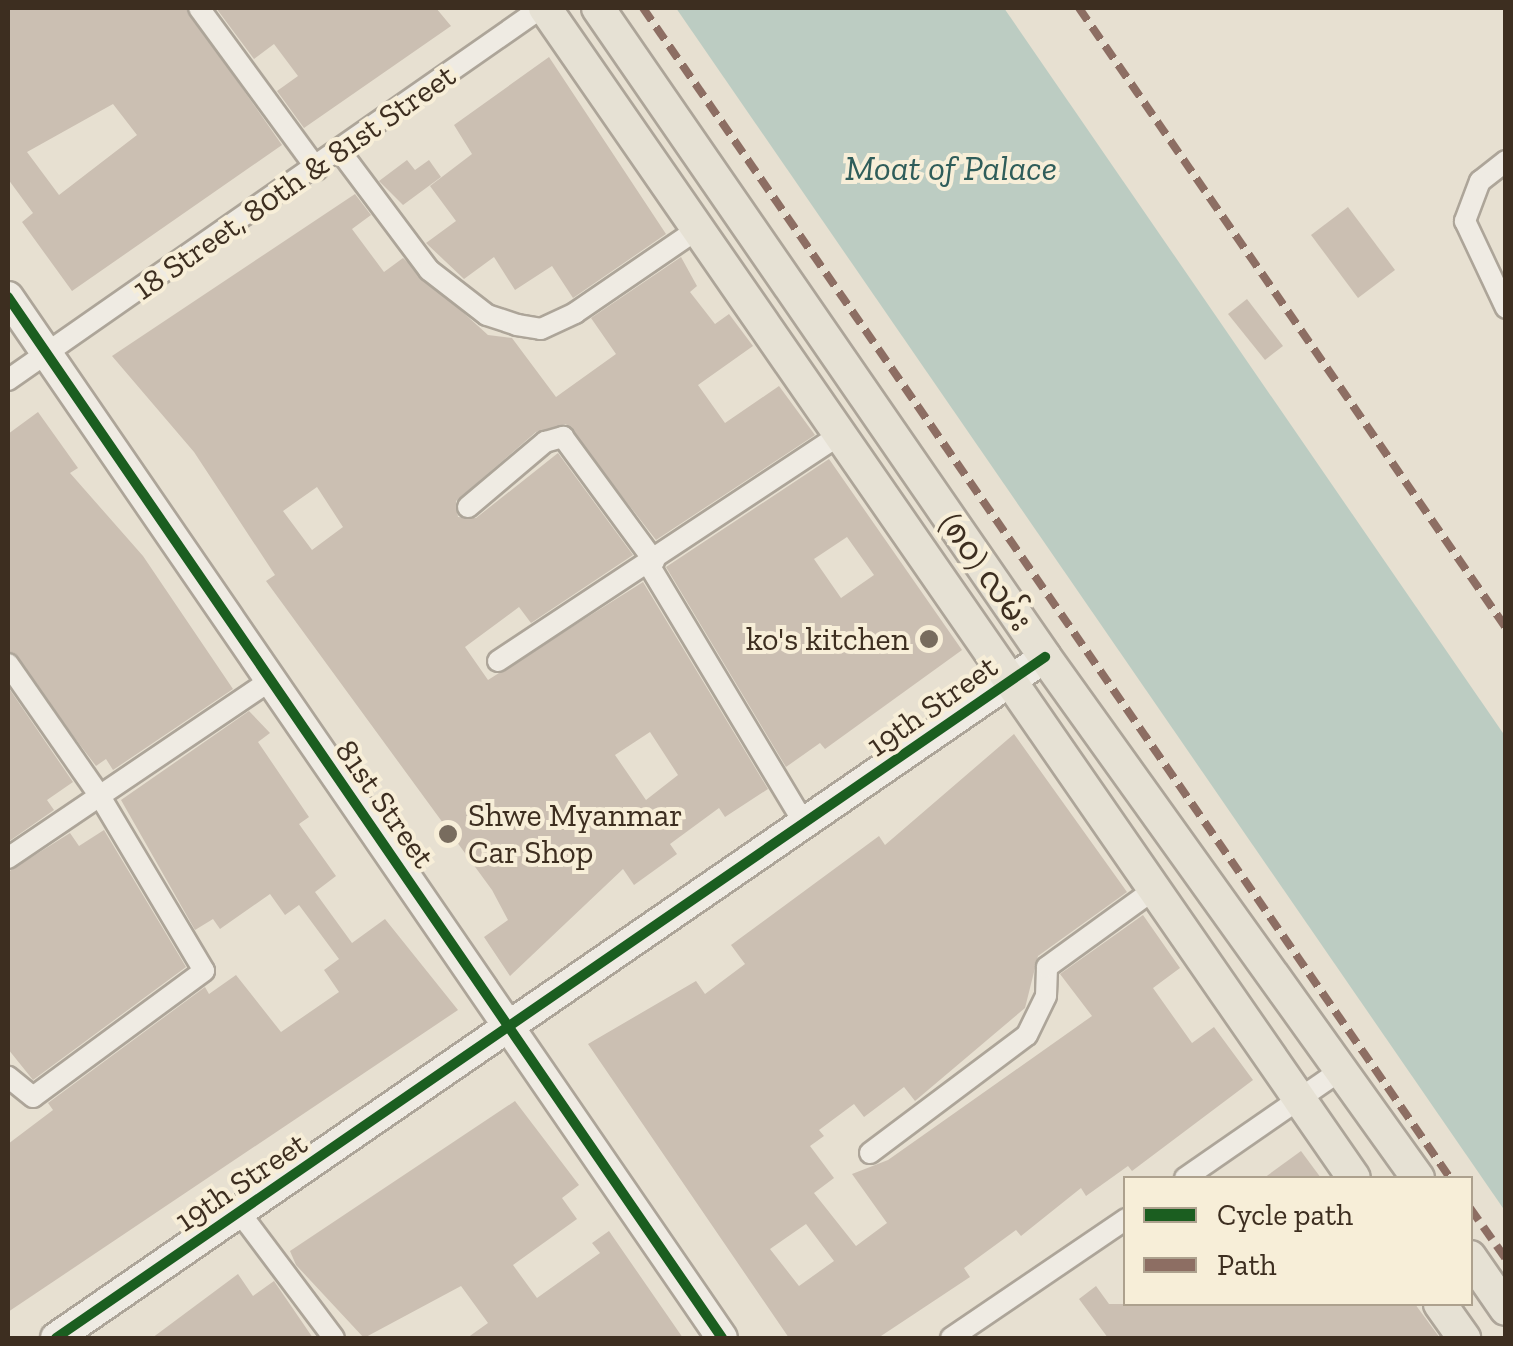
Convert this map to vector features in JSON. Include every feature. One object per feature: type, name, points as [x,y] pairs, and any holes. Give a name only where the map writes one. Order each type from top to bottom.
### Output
[{"type":"main road","name":"(၈၀) လမ်း","points":[[543,8],[1353,1176]]},
{"type":"main road","name":"(၈၀) လမ်း","points":[[598,8],[1045,656],[1344,1068],[1417,1176]]},
{"type":"main road","points":[[1473,1261],[1506,1309]]},
{"type":"main road","points":[[1441,1306],[1464,1338]]},
{"type":"street","points":[[199,8],[317,168]]},
{"type":"street","name":"18 Street, 80th & 81st Street","points":[[8,380],[543,8]]},
{"type":"street","points":[[340,150],[429,270],[487,315],[517,325],[542,329],[575,313],[696,230]]},
{"type":"street","points":[[1506,161],[1480,181],[1465,221],[1506,308]]},
{"type":"street","name":"81st Street","points":[[8,297],[722,1338]]},
{"type":"street","points":[[498,661],[837,436]]},
{"type":"street","points":[[468,507],[545,442],[564,438],[651,563],[806,826]]},
{"type":"street","name":"19th Street","points":[[56,1338],[512,1030],[1045,656]]},
{"type":"street","points":[[8,664],[101,798],[204,971],[33,1097],[8,1077]]},
{"type":"street","points":[[8,858],[269,681]]},
{"type":"street","points":[[870,1152],[1027,1035],[1046,996],[1047,966],[1152,891]]},
{"type":"street","points":[[1188,1176],[1344,1068]]},
{"type":"street","points":[[240,1213],[334,1338]]},
{"type":"street","points":[[951,1338],[1123,1221]]},
{"type":"water","name":"Moat of Palace","points":[[676,8],[1004,8],[1505,736],[1505,1211]]},
{"type":"building","points":[[8,8],[186,8],[282,145],[72,291],[22,222],[33,213],[8,179]],"holes":[[[113,104],[137,135],[59,195],[27,152]]]},
{"type":"building","points":[[216,8],[436,8],[451,26],[304,128],[277,91],[298,76],[274,44],[254,59]]},
{"type":"building","points":[[549,57],[666,234],[573,298],[552,266],[515,290],[494,257],[464,279],[426,243],[456,221],[430,186],[472,154],[454,125]]},
{"type":"building","points":[[407,160],[415,170],[429,160],[441,177],[403,205],[379,181]]},
{"type":"building","points":[[355,194],[371,215],[352,229],[384,272],[403,258],[488,335],[512,338],[556,397],[616,354],[591,318],[681,257],[697,286],[690,292],[715,324],[729,314],[753,346],[698,385],[725,423],[779,386],[815,435],[656,540],[566,424],[536,432],[456,501],[458,517],[476,518],[558,453],[633,555],[531,623],[519,607],[465,647],[488,680],[643,582],[768,789],[725,817],[719,808],[670,844],[677,854],[634,885],[623,869],[510,976],[484,937],[508,920],[492,890],[266,581],[275,575],[194,452],[112,356]],"holes":[[[317,487],[343,527],[312,550],[283,511]],[[650,732],[678,775],[646,800],[615,755]]]},
{"type":"building","points":[[1348,207],[1395,270],[1358,298],[1311,235]]},
{"type":"building","points":[[1247,299],[1283,346],[1265,360],[1228,314]]},
{"type":"building","points":[[38,412],[78,468],[70,473],[143,556],[233,689],[113,770],[106,759],[96,766],[8,650],[8,434]]},
{"type":"building","points":[[829,459],[962,650],[825,749],[820,743],[786,767],[666,567]],"holes":[[[847,537],[874,575],[841,598],[814,559]]]},
{"type":"building","points":[[8,687],[73,782],[47,800],[54,810],[8,842]]},
{"type":"building","points":[[249,711],[270,733],[258,742],[309,817],[299,824],[336,876],[315,892],[352,943],[385,919],[458,1010],[8,1312],[8,1144],[53,1110],[48,1103],[205,987],[209,994],[236,975],[281,1032],[339,992],[324,970],[339,959],[299,905],[285,915],[270,894],[220,929],[213,919],[195,930],[121,800]]},
{"type":"building","points":[[1014,734],[1127,892],[1038,956],[1025,1008],[915,1101],[904,1087],[864,1117],[854,1104],[819,1130],[824,1136],[810,1146],[834,1178],[814,1193],[856,1246],[887,1223],[852,1174],[888,1160],[1092,1016],[1060,974],[1143,915],[1180,968],[1153,988],[1192,1043],[1214,1027],[1253,1080],[1132,1171],[1128,1166],[1086,1196],[1081,1188],[1021,1236],[1016,1230],[964,1268],[970,1277],[878,1338],[789,1338],[588,1044],[696,981],[705,994],[745,964],[731,945],[879,836],[885,845]],"holes":[[[806,1224],[834,1261],[799,1286],[770,1249]]]},
{"type":"building","points":[[104,830],[186,967],[33,1080],[8,1049],[8,872],[70,833],[79,846]]},
{"type":"building","points":[[515,1101],[579,1185],[562,1198],[577,1219],[513,1265],[537,1298],[600,1253],[592,1243],[609,1231],[683,1338],[467,1338],[488,1323],[461,1286],[364,1338],[296,1265],[290,1251]]},
{"type":"building","points":[[1301,1151],[1320,1176],[1267,1176]]},
{"type":"building","points":[[238,1274],[253,1296],[274,1281],[313,1338],[152,1338]]},
{"type":"building","points":[[1096,1286],[1109,1304],[1123,1306],[1416,1306],[1440,1338],[1108,1338],[1079,1299]]},
{"type":"marked path","points":[[643,8],[1449,1176]]},
{"type":"marked path","points":[[1079,8],[1506,628]]},
{"type":"marked path","points":[[1473,1212],[1506,1259]]},
{"type":"cycle path","points":[[8,297],[722,1338]]},
{"type":"cycle path","points":[[56,1338],[1045,657]]},
{"type":"place","name":"ko's kitchen","points":[[929,639]]},
{"type":"place","name":"Shwe Myanmar Car Shop","points":[[448,834]]}]
